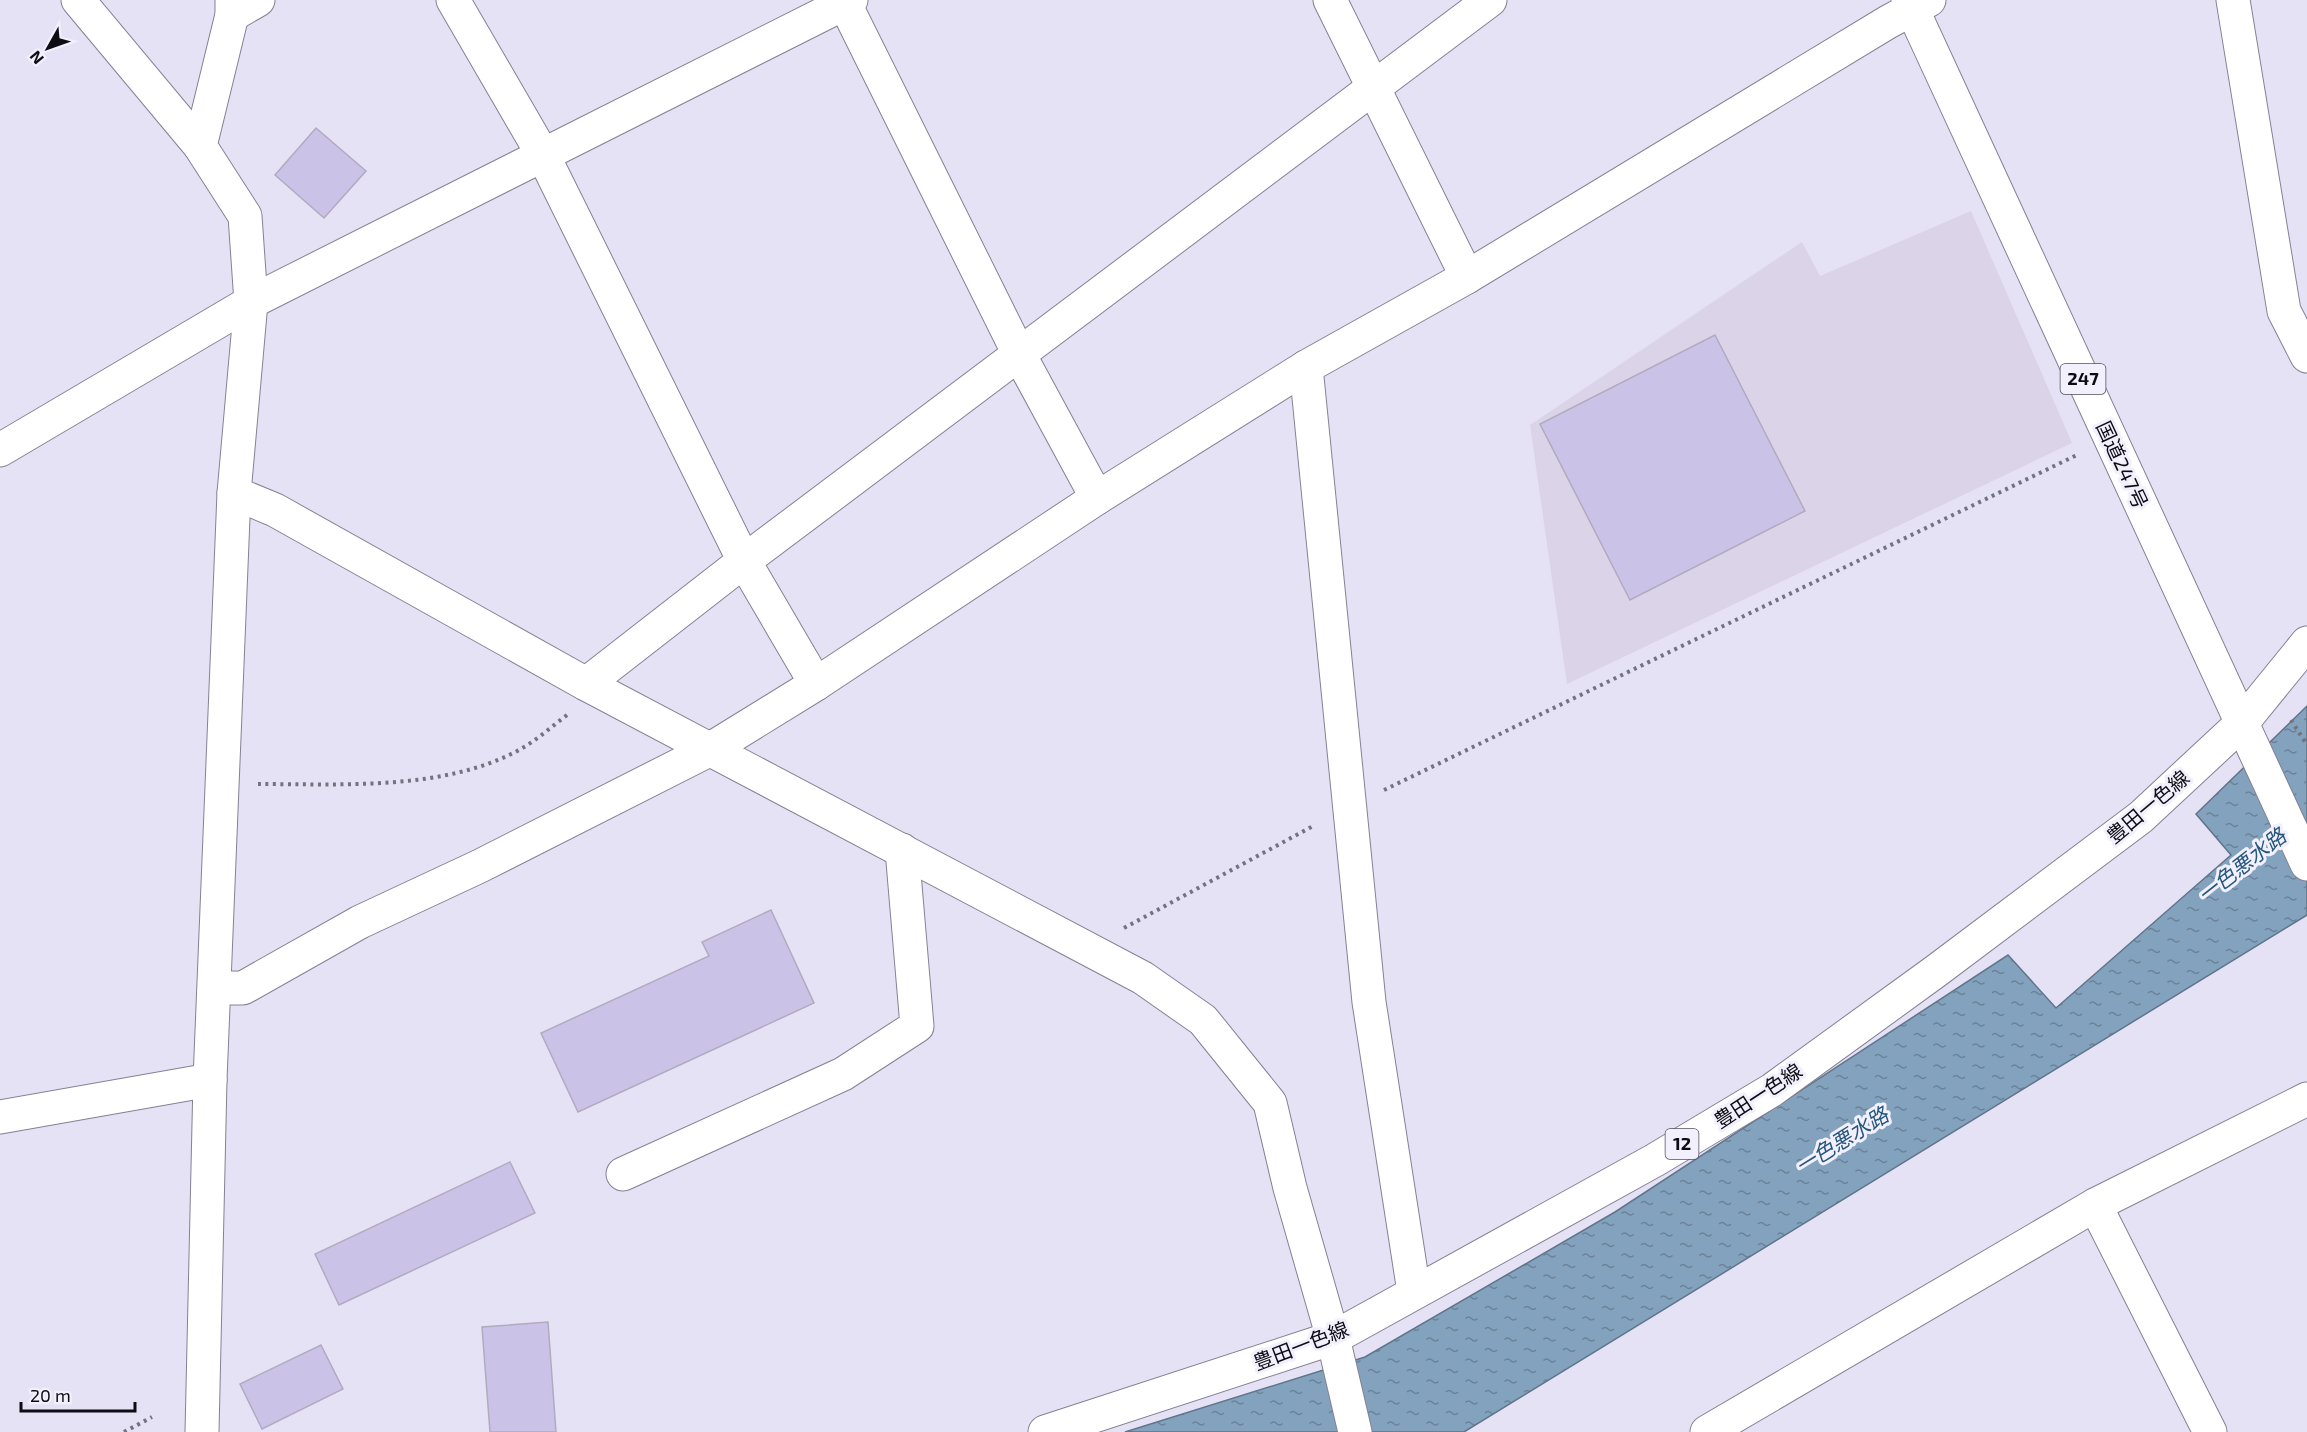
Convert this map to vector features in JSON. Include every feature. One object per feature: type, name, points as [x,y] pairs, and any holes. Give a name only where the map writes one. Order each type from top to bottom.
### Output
[{"type":"main road","points":[[78,0],[200,146],[245,216],[251,302],[234,494],[210,1080],[202,1432]]},
{"type":"main road","points":[[453,0],[543,154],[744,561],[816,684]]},
{"type":"main road","points":[[1330,0],[1467,277]]},
{"type":"main road","points":[[586,684],[744,561],[1490,0]]},
{"type":"main road","points":[[2233,0],[2284,311],[2307,356]]},
{"type":"main road","points":[[0,450],[251,302],[846,1],[1019,354],[1097,498]]},
{"type":"main road","points":[[215,988],[243,988],[360,922],[480,866],[709,750],[816,684],[1097,498],[1306,367],[1467,277],[1916,3]]},
{"type":"main road","name":"国道247号","points":[[1916,3],[2307,864]]},
{"type":"main road","points":[[200,146],[241,5]]},
{"type":"main road","points":[[1306,367],[1369,1002],[1414,1292]]},
{"type":"main road","points":[[234,494],[275,510],[586,684],[1143,978],[1203,1020],[1270,1103],[1290,1188],[1336,1351],[1355,1432]]},
{"type":"main road","name":"豊田一色線","points":[[1045,1432],[1336,1351],[1414,1292],[1655,1160],[1772,1090],[2141,817],[2242,723],[2307,643]]},
{"type":"main road","points":[[622,1174],[843,1074],[917,1026],[902,850]]},
{"type":"main road","points":[[0,1117],[210,1080]]},
{"type":"main road","points":[[1707,1432],[2095,1205],[2307,1099]]},
{"type":"main road","points":[[2095,1205],[2210,1432]]},
{"type":"path","points":[[1086,948],[1349,806],[2087,450]]},
{"type":"path","points":[[254,784],[367,784],[459,774],[519,750],[570,713]]},
{"type":"path","points":[[2289,717],[2307,745]]},
{"type":"path","points":[[124,1432],[152,1417]]},
{"type":"shaded area","points":[[1971,211],[2072,443],[1567,684],[1530,425],[1802,242],[1820,276]]},
{"type":"water","name":"一色悪水路","points":[[2307,706],[2307,915],[1464,1432],[1125,1432],[1365,1357],[1615,1212],[2008,955],[2056,1008],[2231,855],[2196,814]]},
{"type":"building","points":[[316,128],[366,171],[324,218],[275,175]]},
{"type":"building","points":[[1715,335],[1805,511],[1630,600],[1540,424]]},
{"type":"building","points":[[771,910],[814,1003],[578,1112],[541,1033],[709,956],[702,942]]},
{"type":"building","points":[[510,1162],[535,1213],[339,1305],[315,1254]]},
{"type":"building","points":[[548,1322],[556,1432],[490,1432],[482,1327]]},
{"type":"building","points":[[321,1345],[343,1389],[262,1429],[240,1384]]}]
